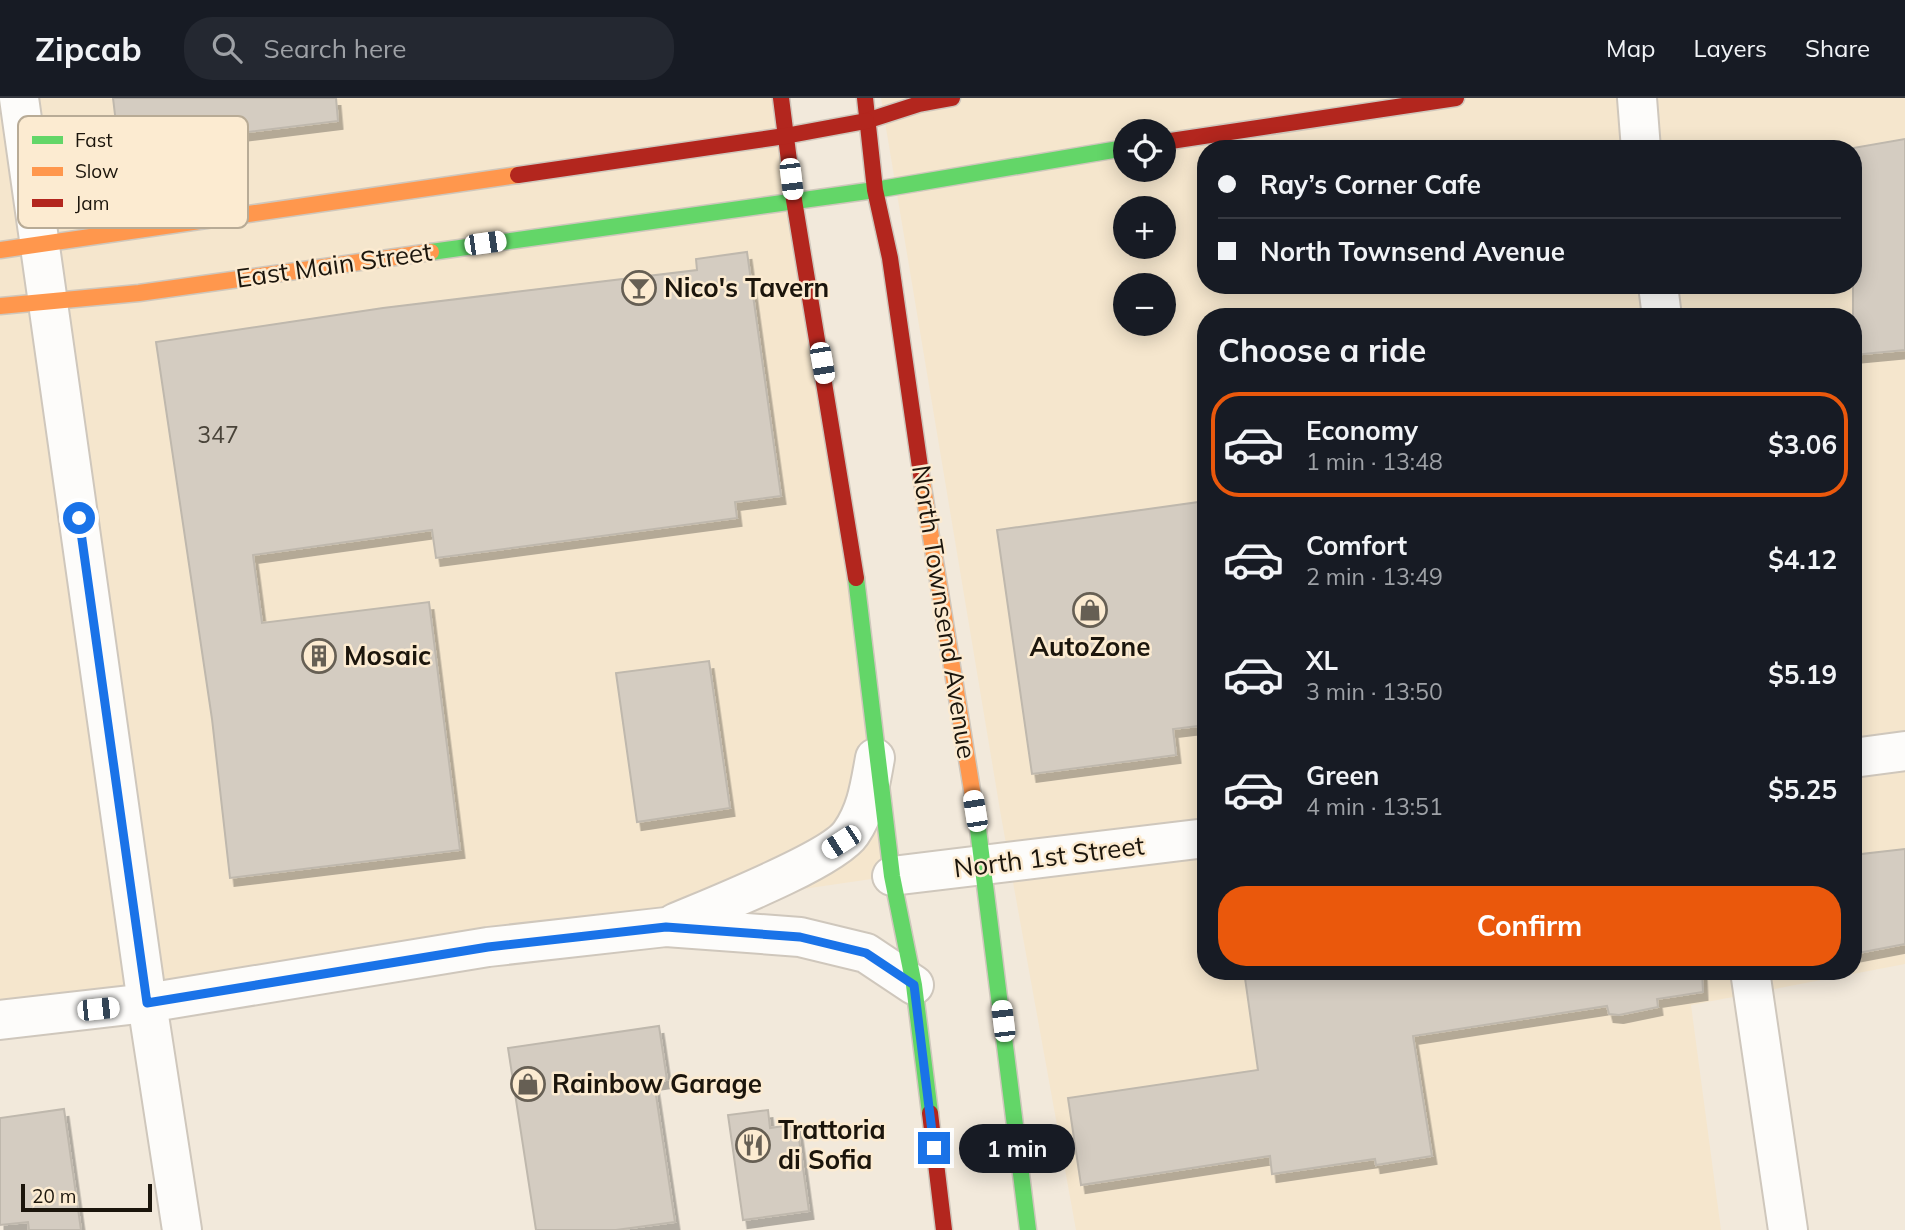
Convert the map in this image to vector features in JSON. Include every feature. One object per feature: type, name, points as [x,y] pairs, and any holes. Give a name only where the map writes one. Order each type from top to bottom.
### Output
[{"type":"main road","points":[[781,98],[794,200],[849,523],[892,876],[914,985],[944,1230]]},
{"type":"main road","name":"North Townsend Avenue","points":[[865,98],[875,190],[888,249],[927,515],[984,864],[1028,1230]]},
{"type":"main road","points":[[248,214],[785,136],[866,121],[919,104],[952,98]]},
{"type":"main road","points":[[1176,140],[1456,98]]},
{"type":"main road","name":"East Main Street","points":[[0,306],[139,293],[875,190],[1113,150]]},
{"type":"main road","points":[[0,250],[150,228]]},
{"type":"street","points":[[19,98],[21,116]]},
{"type":"street","points":[[1637,98],[1640,140]]},
{"type":"street","points":[[37,228],[182,1230]]},
{"type":"street","points":[[666,927],[772,881],[849,837],[864,810],[877,750]]},
{"type":"street","points":[[1862,757],[1905,751]]},
{"type":"street","name":"North 1st Street","points":[[892,876],[1197,839]]},
{"type":"street","points":[[0,1020],[147,1003],[488,947],[666,927],[800,937],[866,953],[914,985]]},
{"type":"street","points":[[1751,980],[1788,1230]]},
{"type":"shaded area","points":[[0,98],[781,98],[892,876],[0,1006]]},
{"type":"shaded area","points":[[881,98],[1905,98],[1905,964],[1862,972],[1862,308],[1197,308],[1197,980],[1821,980],[1691,1005],[1721,1230],[1076,1230],[1001,816]]},
{"type":"building","points":[[113,98],[336,98],[338,121],[248,132],[248,116],[115,116]]},
{"type":"building","points":[[1905,139],[1905,350],[1862,354],[1862,308],[1853,308],[1853,294],[1862,294],[1862,146]]},
{"type":"building","points":[[747,252],[781,496],[735,502],[737,518],[436,558],[432,530],[253,555],[262,623],[429,602],[460,850],[230,878],[212,719],[156,342],[383,308],[697,270],[696,259]]},
{"type":"building","points":[[1197,502],[1197,726],[1173,729],[1176,755],[1032,774],[997,530]]},
{"type":"building","points":[[709,661],[730,808],[637,822],[616,673]]},
{"type":"building","points":[[1905,849],[1905,944],[1862,952],[1862,854]]},
{"type":"building","points":[[1245,980],[1702,980],[1703,992],[1657,999],[1658,1007],[1619,1015],[1609,1014],[1607,1006],[1413,1036],[1432,1156],[1376,1165],[1375,1159],[1272,1174],[1270,1156],[1081,1185],[1068,1098],[1258,1070]]},
{"type":"building","points":[[659,1026],[667,1080],[654,1082],[675,1222],[616,1230],[536,1230],[508,1048]]},
{"type":"building","points":[[64,1109],[81,1230],[29,1230],[28,1222],[0,1225],[0,1118]]},
{"type":"building","points":[[768,1110],[770,1128],[797,1124],[809,1211],[743,1220],[728,1115]]},
{"type":"traffic: fast","points":[[875,190],[1113,150]]},
{"type":"traffic: fast","points":[[431,252],[875,190]]},
{"type":"traffic: fast","points":[[856,578],[892,876],[914,985],[930,1113]]},
{"type":"traffic: fast","points":[[977,821],[1028,1230]]},
{"type":"traffic: slow","points":[[248,214],[518,175]]},
{"type":"traffic: slow","points":[[0,250],[152,228]]},
{"type":"traffic: slow","points":[[0,306],[139,293],[431,252]]},
{"type":"traffic: slow","points":[[922,481],[977,821]]},
{"type":"traffic: jam","points":[[781,98],[794,200],[856,578]]},
{"type":"traffic: jam","points":[[865,98],[875,190],[890,258],[922,481]]},
{"type":"traffic: jam","points":[[866,121],[919,104],[952,98]]},
{"type":"traffic: jam","points":[[1176,140],[1456,98]]},
{"type":"traffic: jam","points":[[518,175],[785,136],[866,121]]},
{"type":"traffic: jam","points":[[930,1113],[944,1230]]},
{"type":"place","name":"Nico's Tavern","points":[[639,288]]},
{"type":"place","name":"AutoZone","points":[[1090,610]]},
{"type":"place","name":"Mosaic","points":[[319,656]]},
{"type":"place","name":"Rainbow Garage","points":[[528,1084]]},
{"type":"place","name":"Trattoria di Sofia","points":[[753,1145]]},
{"type":"route","points":[[79,518],[147,1003],[488,947],[597,933],[666,927],[748,931],[800,937],[866,953],[914,985],[934,1148]]}]
